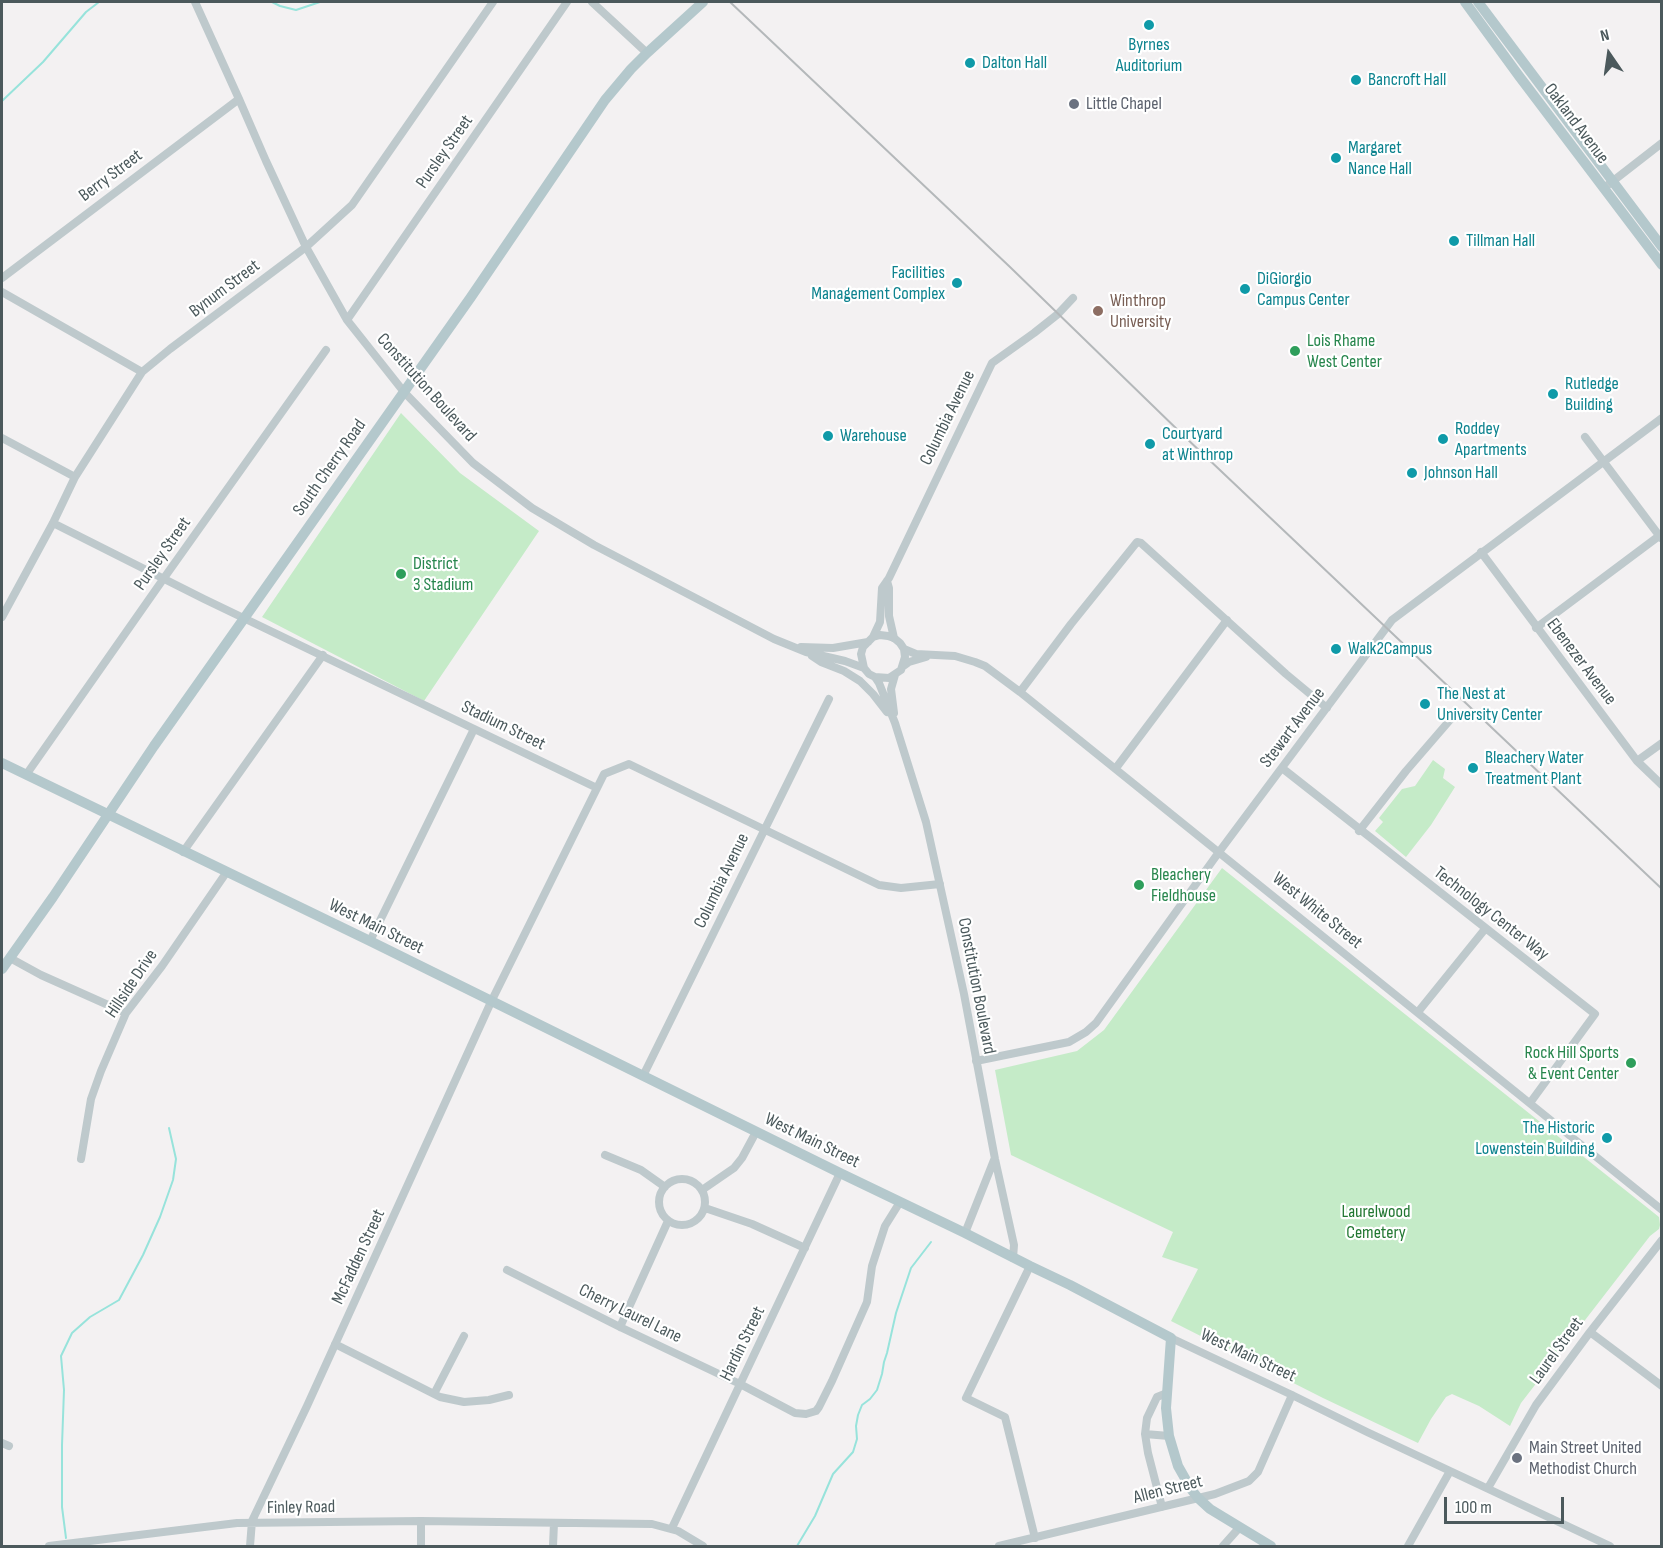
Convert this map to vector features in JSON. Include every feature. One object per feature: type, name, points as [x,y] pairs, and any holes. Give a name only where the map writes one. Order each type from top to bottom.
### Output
[{"type":"main road","name":"South Cherry Road","points":[[5,963],[605,100],[647,53],[703,2]]},
{"type":"main road","name":"Oakland Avenue","points":[[1471,2],[1519,76],[1608,185],[1662,265]]},
{"type":"main road","name":"Oakland Avenue","points":[[1630,215],[1662,247]]},
{"type":"main road","name":"West Main Street","points":[[2,763],[965,1233],[1171,1338]]},
{"type":"main road","points":[[1171,1338],[1166,1408],[1169,1436],[1178,1466],[1191,1489],[1210,1509],[1271,1546]]},
{"type":"street","name":"Constitution Boulevard","points":[[195,2],[306,247],[347,321],[404,392],[473,463],[532,508],[594,545],[678,590],[767,636],[806,652],[864,668],[874,677],[893,721],[926,822],[964,994],[995,1159],[1014,1245],[1013,1258]]},
{"type":"street","name":"Bynum Street","points":[[2,617],[75,477],[142,372],[306,247],[352,205],[493,2]]},
{"type":"street","name":"Pursley Street","points":[[347,321],[567,2]]},
{"type":"street","points":[[592,2],[647,53]]},
{"type":"street","name":"Berry Street","points":[[2,278],[239,99]]},
{"type":"street","points":[[1608,185],[1662,142]]},
{"type":"street","points":[[2,292],[142,372]]},
{"type":"street","name":"Columbia Avenue","points":[[870,640],[880,622],[882,588],[992,363],[1058,314],[1073,298]]},
{"type":"street","name":"Pursley Street","points":[[26,776],[326,350]]},
{"type":"street","name":"Stewart Avenue","points":[[976,1061],[1069,1042],[1096,1023],[1392,620],[1662,418]]},
{"type":"street","points":[[1536,628],[1660,538],[1585,437]]},
{"type":"street","points":[[2,438],[75,477]]},
{"type":"street","name":"Stadium Street","points":[[53,523],[597,788]]},
{"type":"street","points":[[1020,692],[1137,542],[1141,543],[1327,708]]},
{"type":"street","name":"Ebenezer Avenue","points":[[1481,552],[1637,761],[1662,785]]},
{"type":"street","name":"Columbia Avenue","points":[[887,581],[889,616],[894,638]]},
{"type":"street","points":[[1116,768],[1227,620]]},
{"type":"street","name":"Constitution Boulevard","points":[[793,647],[833,648],[870,640],[880,635],[894,638]]},
{"type":"street","points":[[874,677],[889,678],[902,667],[905,657],[904,650],[894,638]]},
{"type":"street","points":[[864,668],[861,654],[863,647],[870,640]]},
{"type":"street","name":"West White Street","points":[[904,650],[916,654],[943,654],[985,666],[1116,768],[1662,1210]]},
{"type":"street","points":[[806,652],[860,681],[893,721]]},
{"type":"street","name":"West White Street","points":[[902,667],[916,660],[943,654]]},
{"type":"street","points":[[183,852],[323,655]]},
{"type":"street","name":"Constitution Boulevard","points":[[893,721],[891,690],[895,675]]},
{"type":"street","name":"Columbia Avenue","points":[[643,1076],[829,699]]},
{"type":"street","points":[[1359,831],[1450,720]]},
{"type":"street","points":[[370,941],[474,729]]},
{"type":"street","points":[[1637,761],[1662,743]]},
{"type":"street","points":[[597,788],[604,774],[629,764],[879,885],[901,888],[940,884]]},
{"type":"street","name":"Technology Center Way","points":[[1282,768],[1359,831],[1595,1014],[1530,1103]]},
{"type":"street","name":"McFadden Street","points":[[250,1546],[252,1523],[491,1002],[597,788]]},
{"type":"street","name":"Hillside Drive","points":[[81,1159],[93,1092],[126,1013],[162,966],[226,873]]},
{"type":"street","points":[[1418,1012],[1485,929]]},
{"type":"street","points":[[5,963],[32,971],[126,1013]]},
{"type":"street","points":[[702,1190],[734,1168],[756,1132]]},
{"type":"street","points":[[605,1155],[641,1170],[665,1187]]},
{"type":"street","points":[[965,1233],[995,1159]]},
{"type":"street","name":"Hardin Street","points":[[672,1528],[840,1173]]},
{"type":"street","points":[[678,1179],[687,1180],[695,1183],[702,1190],[705,1208],[694,1222],[677,1225],[668,1221],[662,1214],[659,1197],[670,1183],[678,1179]]},
{"type":"street","name":"Cherry Laurel Lane","points":[[507,1270],[795,1413],[806,1414],[816,1411],[819,1407],[867,1302],[872,1266],[885,1226],[900,1202]]},
{"type":"street","points":[[705,1208],[752,1224],[805,1248]]},
{"type":"street","points":[[620,1327],[668,1221]]},
{"type":"street","name":"Laurel Street","points":[[1488,1488],[1536,1406],[1662,1240]]},
{"type":"street","points":[[1030,1266],[966,1398],[1005,1417],[1035,1538]]},
{"type":"street","points":[[1590,1332],[1662,1386]]},
{"type":"street","points":[[434,1394],[464,1336]]},
{"type":"street","name":"West Main Street","points":[[1171,1338],[1610,1546]]},
{"type":"street","points":[[335,1344],[434,1394],[464,1402],[489,1400],[509,1395]]},
{"type":"street","points":[[1162,1508],[1148,1453],[1145,1425],[1157,1397],[1167,1393]]},
{"type":"street","name":"Allen Street","points":[[999,1546],[1162,1508],[1215,1494],[1249,1481],[1258,1472],[1292,1395]]},
{"type":"street","points":[[1145,1434],[1169,1436]]},
{"type":"street","points":[[1408,1546],[1450,1470]]},
{"type":"street","points":[[421,1521],[421,1546]]},
{"type":"street","points":[[553,1546],[554,1522],[652,1524],[672,1528],[703,1546]]},
{"type":"street","name":"Finley Road","points":[[50,1546],[252,1523],[554,1522]]},
{"type":"street","points":[[1223,1546],[1239,1528]]},
{"type":"street","points":[[131,1537],[131,1546]]},
{"type":"green space","name":"District 3 Stadium","points":[[401,413],[460,473],[539,531],[424,701],[262,617]]},
{"type":"green space","points":[[1433,760],[1445,769],[1443,778],[1455,787],[1431,825],[1406,857],[1375,831],[1383,822],[1379,818],[1402,789],[1415,786]]},
{"type":"green space","name":"Laurelwood Cemetery","points":[[1222,868],[1659,1217],[1659,1229],[1650,1236],[1521,1403],[1510,1426],[1479,1406],[1452,1394],[1446,1397],[1418,1443],[1171,1321],[1198,1269],[1162,1257],[1173,1232],[1011,1155],[995,1070],[1077,1051],[1104,1030]]},
{"type":"waterway","points":[[2,101],[43,62],[86,12],[99,2]]},
{"type":"waterway","points":[[272,2],[296,10],[320,2]]},
{"type":"waterway","points":[[66,1538],[62,1507],[64,1390],[61,1356],[72,1333],[90,1317],[119,1300],[143,1255],[173,1180],[176,1159],[169,1128]]},
{"type":"waterway","points":[[797,1546],[815,1516],[833,1474],[853,1452],[857,1439],[858,1415],[862,1405],[877,1390],[896,1313],[911,1268],[931,1242]]},
{"type":"railway","points":[[730,2],[1662,889]]},
{"type":"place","name":"Byrnes Auditorium","points":[[1149,25]]},
{"type":"place","name":"Dalton Hall","points":[[970,63]]},
{"type":"place","name":"Bancroft Hall","points":[[1356,80]]},
{"type":"place","name":"Little Chapel","points":[[1074,104]]},
{"type":"place","name":"Margaret Nance Hall","points":[[1336,158]]},
{"type":"place","name":"Tillman Hall","points":[[1454,241]]},
{"type":"place","name":"Facilities Management Complex","points":[[957,283]]},
{"type":"place","name":"DiGiorgio Campus Center","points":[[1245,289]]},
{"type":"place","name":"Winthrop University","points":[[1098,311]]},
{"type":"place","name":"Lois Rhame West Center","points":[[1295,351]]},
{"type":"place","name":"Rutledge Building","points":[[1553,394]]},
{"type":"place","name":"Warehouse","points":[[828,436]]},
{"type":"place","name":"Roddey Apartments","points":[[1443,439]]},
{"type":"place","name":"Courtyard at Winthrop","points":[[1150,444]]},
{"type":"place","name":"Johnson Hall","points":[[1412,473]]},
{"type":"place","name":"District 3 Stadium","points":[[401,574]]},
{"type":"place","name":"Walk2Campus","points":[[1336,649]]},
{"type":"place","name":"The Nest at University Center","points":[[1425,704]]},
{"type":"place","name":"Bleachery Water Treatment Plant","points":[[1473,768]]},
{"type":"place","name":"Bleachery Fieldhouse","points":[[1139,885]]},
{"type":"place","name":"Rock Hill Sports & Event Center","points":[[1631,1063]]},
{"type":"place","name":"The Historic Lowenstein Building","points":[[1607,1138]]},
{"type":"place","name":"Main Street United Methodist Church","points":[[1517,1458]]}]
